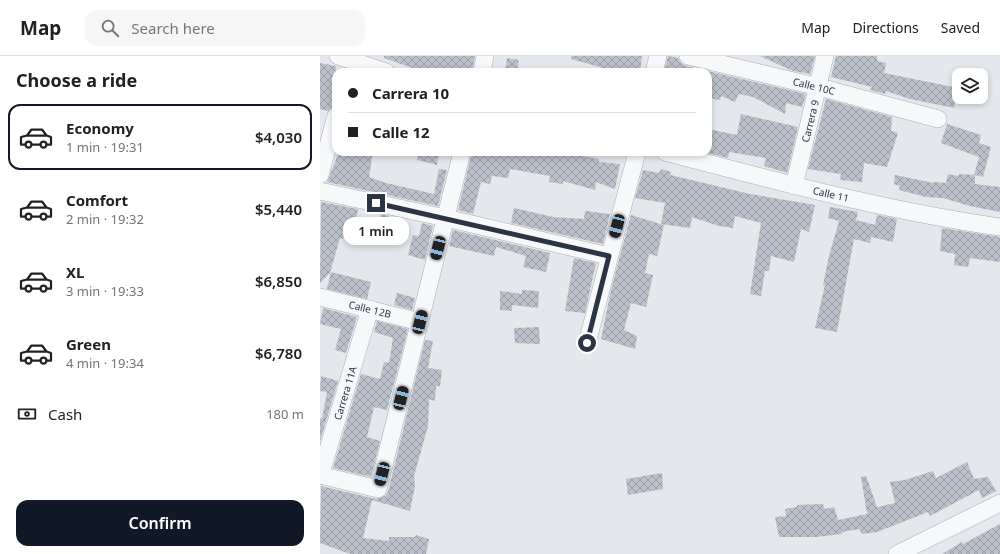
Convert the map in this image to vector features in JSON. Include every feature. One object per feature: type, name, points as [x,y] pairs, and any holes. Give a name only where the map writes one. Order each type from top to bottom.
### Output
[{"type":"street","points":[[483,68],[486,56]]},
{"type":"street","points":[[655,68],[658,56]]},
{"type":"street","name":"Calle 10C","points":[[688,56],[819,87],[938,119]]},
{"type":"street","name":"Carrera 9","points":[[794,186],[819,87],[825,56]]},
{"type":"street","points":[[347,61],[372,68]]},
{"type":"street","points":[[320,172],[332,130]]},
{"type":"street","points":[[320,476],[378,489],[461,156]]},
{"type":"street","points":[[587,343],[636,156]]},
{"type":"street","name":"Calle 11","points":[[680,156],[794,186],[896,209],[1000,227]]},
{"type":"street","points":[[320,192],[446,218],[609,256]]},
{"type":"street","name":"Calle 12B","points":[[320,297],[420,322]]},
{"type":"street","name":"Carrera 11A","points":[[320,476],[370,309]]},
{"type":"street","points":[[897,554],[919,549],[1000,503]]},
{"type":"building","points":[[384,56],[475,56],[473,68],[413,68],[384,58]]},
{"type":"building","points":[[571,56],[642,56],[640,68],[603,68],[571,59]]},
{"type":"building","points":[[668,56],[678,58],[681,63],[695,68],[665,68]]},
{"type":"building","points":[[760,56],[815,56],[810,74],[793,71]]},
{"type":"building","points":[[836,56],[877,56],[877,61],[886,63],[884,73],[952,87],[952,104],[955,104],[954,108],[910,99],[886,91],[885,94],[870,90],[872,87],[831,77]]},
{"type":"building","points":[[507,58],[519,60],[518,68],[506,68]]},
{"type":"building","points":[[320,63],[336,66],[336,68],[332,68],[332,108],[328,111],[320,109]]},
{"type":"building","points":[[712,72],[806,94],[802,107],[786,103],[785,114],[753,97],[739,94],[735,102],[721,96],[720,100],[712,99]]},
{"type":"building","points":[[826,99],[892,117],[891,131],[898,133],[887,167],[864,163],[862,182],[840,180],[841,174],[808,169]]},
{"type":"building","points":[[741,114],[798,127],[787,173],[764,166],[766,158],[729,152],[728,158],[712,154],[712,130],[737,135]]},
{"type":"building","points":[[947,124],[981,135],[979,143],[991,147],[983,177],[975,175],[975,184],[1000,187],[1000,212],[970,206],[943,198],[926,197],[899,190],[900,186],[894,184],[895,175],[934,183],[946,183],[948,174],[958,176],[959,174],[974,175],[979,157],[941,143]]},
{"type":"building","points":[[337,156],[372,156],[369,177],[386,183],[434,194],[439,169],[447,170],[438,206],[327,182]]},
{"type":"building","points":[[418,156],[438,156],[437,165],[417,160]]},
{"type":"building","points":[[471,156],[583,156],[599,159],[599,162],[620,164],[615,189],[596,182],[595,190],[563,181],[563,184],[549,182],[550,176],[510,169],[508,178],[492,176],[490,184],[481,182],[473,214],[458,210]]},
{"type":"building","points":[[661,169],[671,172],[670,175],[750,194],[815,205],[809,232],[801,229],[794,262],[771,256],[769,271],[765,271],[761,296],[750,294],[761,223],[735,216],[733,228],[719,226],[692,217],[690,228],[661,224],[665,203],[635,198],[643,170],[659,173]]},
{"type":"building","points":[[321,202],[358,209],[355,223],[350,221],[345,239],[340,238],[330,273],[320,283]]},
{"type":"building","points":[[830,207],[858,212],[856,220],[875,225],[877,215],[897,219],[893,242],[871,237],[870,243],[854,239],[837,332],[815,328],[825,285],[823,285],[829,256],[839,221],[828,218]]},
{"type":"building","points":[[514,208],[553,217],[584,219],[585,211],[610,214],[603,244],[511,223]]},
{"type":"building","points":[[381,214],[389,216],[386,232],[376,229]]},
{"type":"building","points":[[631,215],[664,225],[657,256],[649,254],[645,273],[653,275],[646,307],[631,303],[624,330],[637,336],[635,349],[601,339],[611,290]]},
{"type":"building","points":[[422,223],[433,226],[425,260],[408,255],[413,235],[419,236]]},
{"type":"building","points":[[942,228],[1000,237],[1000,262],[970,258],[968,267],[954,265],[955,254],[940,251]]},
{"type":"building","points":[[453,230],[550,253],[546,272],[523,267],[526,256],[496,247],[494,256],[449,246]]},
{"type":"building","points":[[574,258],[596,263],[585,313],[565,311]]},
{"type":"building","points":[[331,272],[371,282],[367,299],[327,289]]},
{"type":"building","points":[[522,290],[539,291],[538,308],[512,305],[512,311],[500,310],[500,291],[522,294]]},
{"type":"building","points":[[397,293],[415,298],[412,310],[394,305]]},
{"type":"building","points":[[323,308],[357,317],[346,353],[335,350],[341,329],[320,324]]},
{"type":"building","points":[[377,321],[408,329],[387,410],[374,407],[367,437],[380,441],[371,477],[333,468],[361,374],[380,379],[384,362],[389,363],[393,338],[374,332]]},
{"type":"building","points":[[539,327],[540,344],[515,343],[514,328]]},
{"type":"building","points":[[425,340],[433,341],[428,368],[442,370],[440,386],[436,386],[435,401],[429,399],[428,426],[414,476],[415,486],[410,511],[372,500],[363,538],[389,541],[389,537],[415,537],[416,535],[429,539],[426,554],[350,554],[320,543],[321,486],[376,499],[385,496],[388,492]]},
{"type":"building","points":[[321,376],[338,381],[320,441],[320,418],[322,419],[327,392],[320,391]]},
{"type":"building","points":[[967,462],[974,479],[988,477],[996,491],[982,498],[979,490],[930,516],[928,512],[877,532],[862,534],[859,529],[842,532],[842,534],[816,537],[779,537],[775,517],[786,516],[785,509],[797,507],[797,505],[823,504],[825,509],[834,507],[838,520],[867,514],[861,477],[866,476],[877,507],[895,503],[890,482],[905,480],[933,471],[936,478]]},
{"type":"building","points":[[662,473],[663,489],[628,495],[626,479]]},
{"type":"building","points":[[1000,524],[1000,554],[942,554],[962,542],[963,544]]},
{"type":"route","points":[[376,203],[609,256],[587,343]]}]
